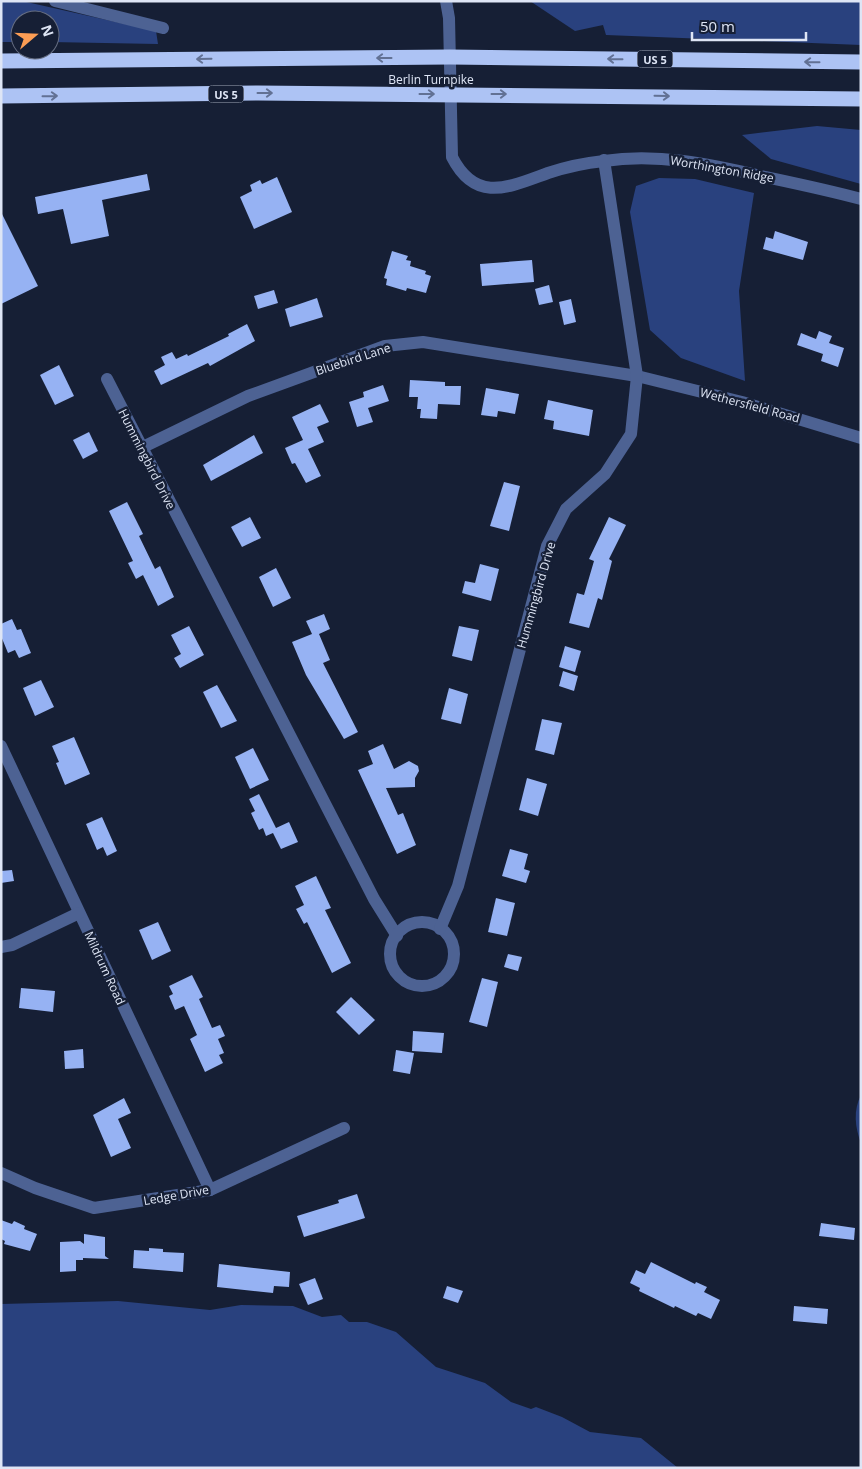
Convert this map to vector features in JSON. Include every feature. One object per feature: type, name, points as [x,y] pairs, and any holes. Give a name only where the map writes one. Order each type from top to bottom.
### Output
[{"type":"highway","name":"Berlin Turnpike","points":[[1,61],[450,58],[861,62]]},
{"type":"highway","name":"Berlin Turnpike","points":[[1,96],[451,94],[861,99]]},
{"type":"street","points":[[54,1],[164,28]]},
{"type":"street","name":"Worthington Ridge","points":[[446,1],[450,58],[452,157],[460,172],[472,183],[488,188],[504,189],[550,172],[604,160],[632,158],[683,160],[861,199]]},
{"type":"street","name":"Hummingbird Drive","points":[[440,929],[458,886],[547,546],[566,509],[604,474],[631,434],[637,376],[604,160]]},
{"type":"street","name":"Bluebird Lane","points":[[141,448],[248,396],[384,346],[423,342],[637,376]]},
{"type":"street","name":"Wethersfield Road","points":[[637,376],[742,402],[861,438]]},
{"type":"street","name":"Hummingbird Drive","points":[[107,380],[369,890],[397,936]]},
{"type":"street","name":"Mildrum Road","points":[[1,746],[210,1190]]},
{"type":"street","points":[[1,947],[12,945],[80,914]]},
{"type":"street","points":[[418,923],[431,924],[440,929],[451,943],[452,963],[443,978],[427,986],[410,983],[396,972],[390,952],[397,936],[406,927],[418,923]]},
{"type":"street","name":"Ledge Drive","points":[[1,1173],[35,1188],[94,1208],[210,1190],[344,1128]]},
{"type":"shaded area","points":[[1,1],[22,1],[156,31],[158,44],[60,42],[60,10],[10,10],[10,42],[1,42]]},
{"type":"shaded area","points":[[530,1],[861,1],[861,45],[606,35],[603,25],[575,31]]},
{"type":"shaded area","points":[[817,126],[861,130],[861,184],[771,159],[742,135]]},
{"type":"shaded area","points":[[659,178],[695,179],[754,193],[739,291],[745,381],[681,358],[650,330],[630,212],[636,186]]},
{"type":"shaded area","points":[[861,1095],[861,1143],[856,1119],[858,1101]]},
{"type":"shaded area","points":[[118,1301],[210,1310],[241,1305],[293,1306],[322,1317],[341,1315],[349,1322],[367,1322],[396,1332],[436,1367],[485,1383],[511,1402],[531,1409],[536,1407],[562,1417],[590,1432],[641,1438],[678,1468],[1,1468],[1,1304]]},
{"type":"building","points":[[147,174],[150,190],[102,200],[109,236],[71,244],[63,209],[38,214],[35,197]]},
{"type":"building","points":[[277,177],[292,212],[254,229],[240,197],[252,191],[250,185],[260,180],[262,184]]},
{"type":"building","points":[[1,212],[38,286],[1,304]]},
{"type":"building","points":[[775,231],[808,242],[803,260],[763,249],[766,237],[773,239]]},
{"type":"building","points":[[392,251],[408,256],[406,260],[411,261],[410,266],[426,271],[425,274],[431,276],[426,293],[407,288],[406,291],[386,285],[387,279],[384,278]]},
{"type":"building","points":[[532,260],[534,282],[482,286],[480,264]]},
{"type":"building","points":[[549,285],[553,302],[539,305],[535,289]]},
{"type":"building","points":[[274,290],[278,303],[258,309],[254,296]]},
{"type":"building","points":[[317,298],[323,317],[290,327],[285,309]]},
{"type":"building","points":[[571,299],[576,322],[564,325],[559,302]]},
{"type":"building","points":[[247,324],[255,341],[210,366],[208,363],[161,385],[154,371],[165,365],[161,357],[172,352],[176,359],[187,354],[188,356],[229,336],[228,334]]},
{"type":"building","points":[[819,331],[832,336],[829,343],[844,348],[838,367],[821,361],[823,354],[797,345],[801,333],[816,339]]},
{"type":"building","points":[[59,365],[74,396],[55,405],[40,375]]},
{"type":"building","points":[[410,380],[445,382],[445,386],[461,386],[460,405],[438,404],[437,419],[420,418],[421,409],[417,409],[418,397],[409,397]]},
{"type":"building","points":[[383,385],[389,401],[368,408],[373,422],[357,427],[349,402],[364,397],[363,392]]},
{"type":"building","points":[[486,388],[519,394],[515,414],[498,411],[497,417],[481,415]]},
{"type":"building","points":[[548,400],[593,410],[589,436],[553,429],[554,421],[544,419]]},
{"type":"building","points":[[320,404],[329,422],[317,427],[324,442],[308,449],[321,476],[306,483],[295,463],[292,464],[285,448],[303,440],[292,417]]},
{"type":"building","points":[[89,432],[98,451],[83,459],[73,440]]},
{"type":"building","points":[[254,435],[263,453],[211,481],[203,465]]},
{"type":"building","points":[[504,482],[520,486],[509,531],[490,526]]},
{"type":"building","points":[[127,502],[143,534],[139,536],[155,569],[160,566],[174,597],[158,606],[143,575],[136,579],[128,563],[133,561],[109,511]]},
{"type":"building","points":[[250,517],[261,538],[242,547],[231,527]]},
{"type":"building","points":[[609,517],[626,525],[609,559],[612,561],[602,600],[598,598],[589,628],[569,623],[577,593],[584,595],[594,561],[589,559]]},
{"type":"building","points":[[480,564],[499,569],[491,601],[462,593],[465,581],[475,583]]},
{"type":"building","points":[[276,568],[291,598],[273,607],[259,577]]},
{"type":"building","points":[[324,614],[330,629],[319,634],[330,660],[323,663],[358,732],[344,739],[306,675],[292,642],[312,634],[306,621]]},
{"type":"building","points":[[12,619],[17,630],[21,629],[31,653],[19,658],[15,650],[8,653],[1,636],[1,624]]},
{"type":"building","points":[[189,626],[204,655],[180,668],[174,658],[181,654],[171,635]]},
{"type":"building","points":[[459,626],[479,630],[472,661],[452,656]]},
{"type":"building","points":[[565,646],[581,651],[575,672],[559,667]]},
{"type":"building","points":[[563,671],[578,676],[574,691],[559,686]]},
{"type":"building","points":[[41,680],[54,707],[35,716],[23,688]]},
{"type":"building","points":[[217,685],[237,721],[221,728],[203,692]]},
{"type":"building","points":[[449,688],[468,694],[461,724],[441,719]]},
{"type":"building","points":[[542,719],[562,723],[554,755],[535,750]]},
{"type":"building","points":[[74,737],[90,774],[65,785],[56,763],[59,762],[52,746]]},
{"type":"building","points":[[383,744],[394,769],[409,761],[418,766],[419,771],[415,778],[415,787],[386,788],[398,815],[403,813],[416,845],[397,854],[358,770],[373,764],[368,751]]},
{"type":"building","points":[[253,748],[269,780],[250,789],[235,757]]},
{"type":"building","points":[[527,778],[547,784],[538,816],[519,810]]},
{"type":"building","points":[[259,794],[276,828],[289,822],[298,842],[281,849],[273,833],[266,836],[263,828],[259,830],[251,813],[255,811],[249,799]]},
{"type":"building","points":[[102,817],[117,851],[107,856],[103,847],[97,850],[86,824]]},
{"type":"building","points":[[510,849],[528,854],[524,869],[530,871],[526,883],[502,876]]},
{"type":"building","points":[[12,870],[14,881],[1,883],[1,871]]},
{"type":"building","points":[[316,876],[331,908],[325,910],[351,963],[332,973],[307,922],[304,924],[296,909],[304,905],[295,886]]},
{"type":"building","points":[[496,898],[515,903],[507,936],[488,932]]},
{"type":"building","points":[[158,922],[171,951],[152,960],[139,930]]},
{"type":"building","points":[[508,954],[522,957],[518,971],[504,967]]},
{"type":"building","points":[[192,975],[203,997],[199,999],[212,1028],[220,1025],[225,1036],[218,1039],[224,1053],[219,1055],[223,1063],[205,1072],[190,1039],[197,1035],[184,1006],[175,1010],[169,996],[173,994],[169,986]]},
{"type":"building","points":[[482,978],[498,982],[487,1027],[469,1022]]},
{"type":"building","points":[[21,988],[55,991],[53,1012],[19,1008]]},
{"type":"building","points":[[351,997],[375,1020],[359,1035],[336,1012]]},
{"type":"building","points":[[413,1031],[444,1033],[442,1053],[412,1051]]},
{"type":"building","points":[[83,1049],[84,1068],[65,1069],[64,1051]]},
{"type":"building","points":[[396,1050],[414,1053],[410,1074],[393,1071]]},
{"type":"building","points":[[124,1098],[131,1113],[118,1119],[131,1148],[111,1157],[93,1115]]},
{"type":"building","points":[[357,1194],[365,1218],[304,1237],[297,1216],[339,1203],[338,1200]]},
{"type":"building","points":[[1,1220],[12,1224],[14,1221],[25,1226],[24,1229],[37,1234],[30,1251],[4,1244],[5,1241],[1,1239]]},
{"type":"building","points":[[821,1223],[855,1228],[854,1240],[819,1236]]},
{"type":"building","points":[[84,1234],[105,1237],[105,1256],[109,1259],[83,1258],[83,1260],[76,1260],[76,1271],[60,1272],[60,1242],[80,1241],[84,1244]]},
{"type":"building","points":[[149,1248],[163,1249],[163,1252],[184,1253],[183,1272],[133,1268],[134,1250],[149,1251]]},
{"type":"building","points":[[651,1262],[695,1284],[696,1282],[707,1287],[704,1292],[720,1300],[711,1319],[698,1313],[696,1316],[675,1306],[674,1308],[639,1291],[640,1288],[630,1283],[636,1270],[645,1274]]},
{"type":"building","points":[[219,1264],[290,1272],[289,1287],[274,1286],[273,1293],[217,1287]]},
{"type":"building","points":[[315,1278],[323,1299],[308,1305],[299,1284]]},
{"type":"building","points":[[447,1286],[463,1291],[458,1303],[443,1298]]},
{"type":"building","points":[[794,1306],[828,1309],[827,1324],[793,1321]]}]
